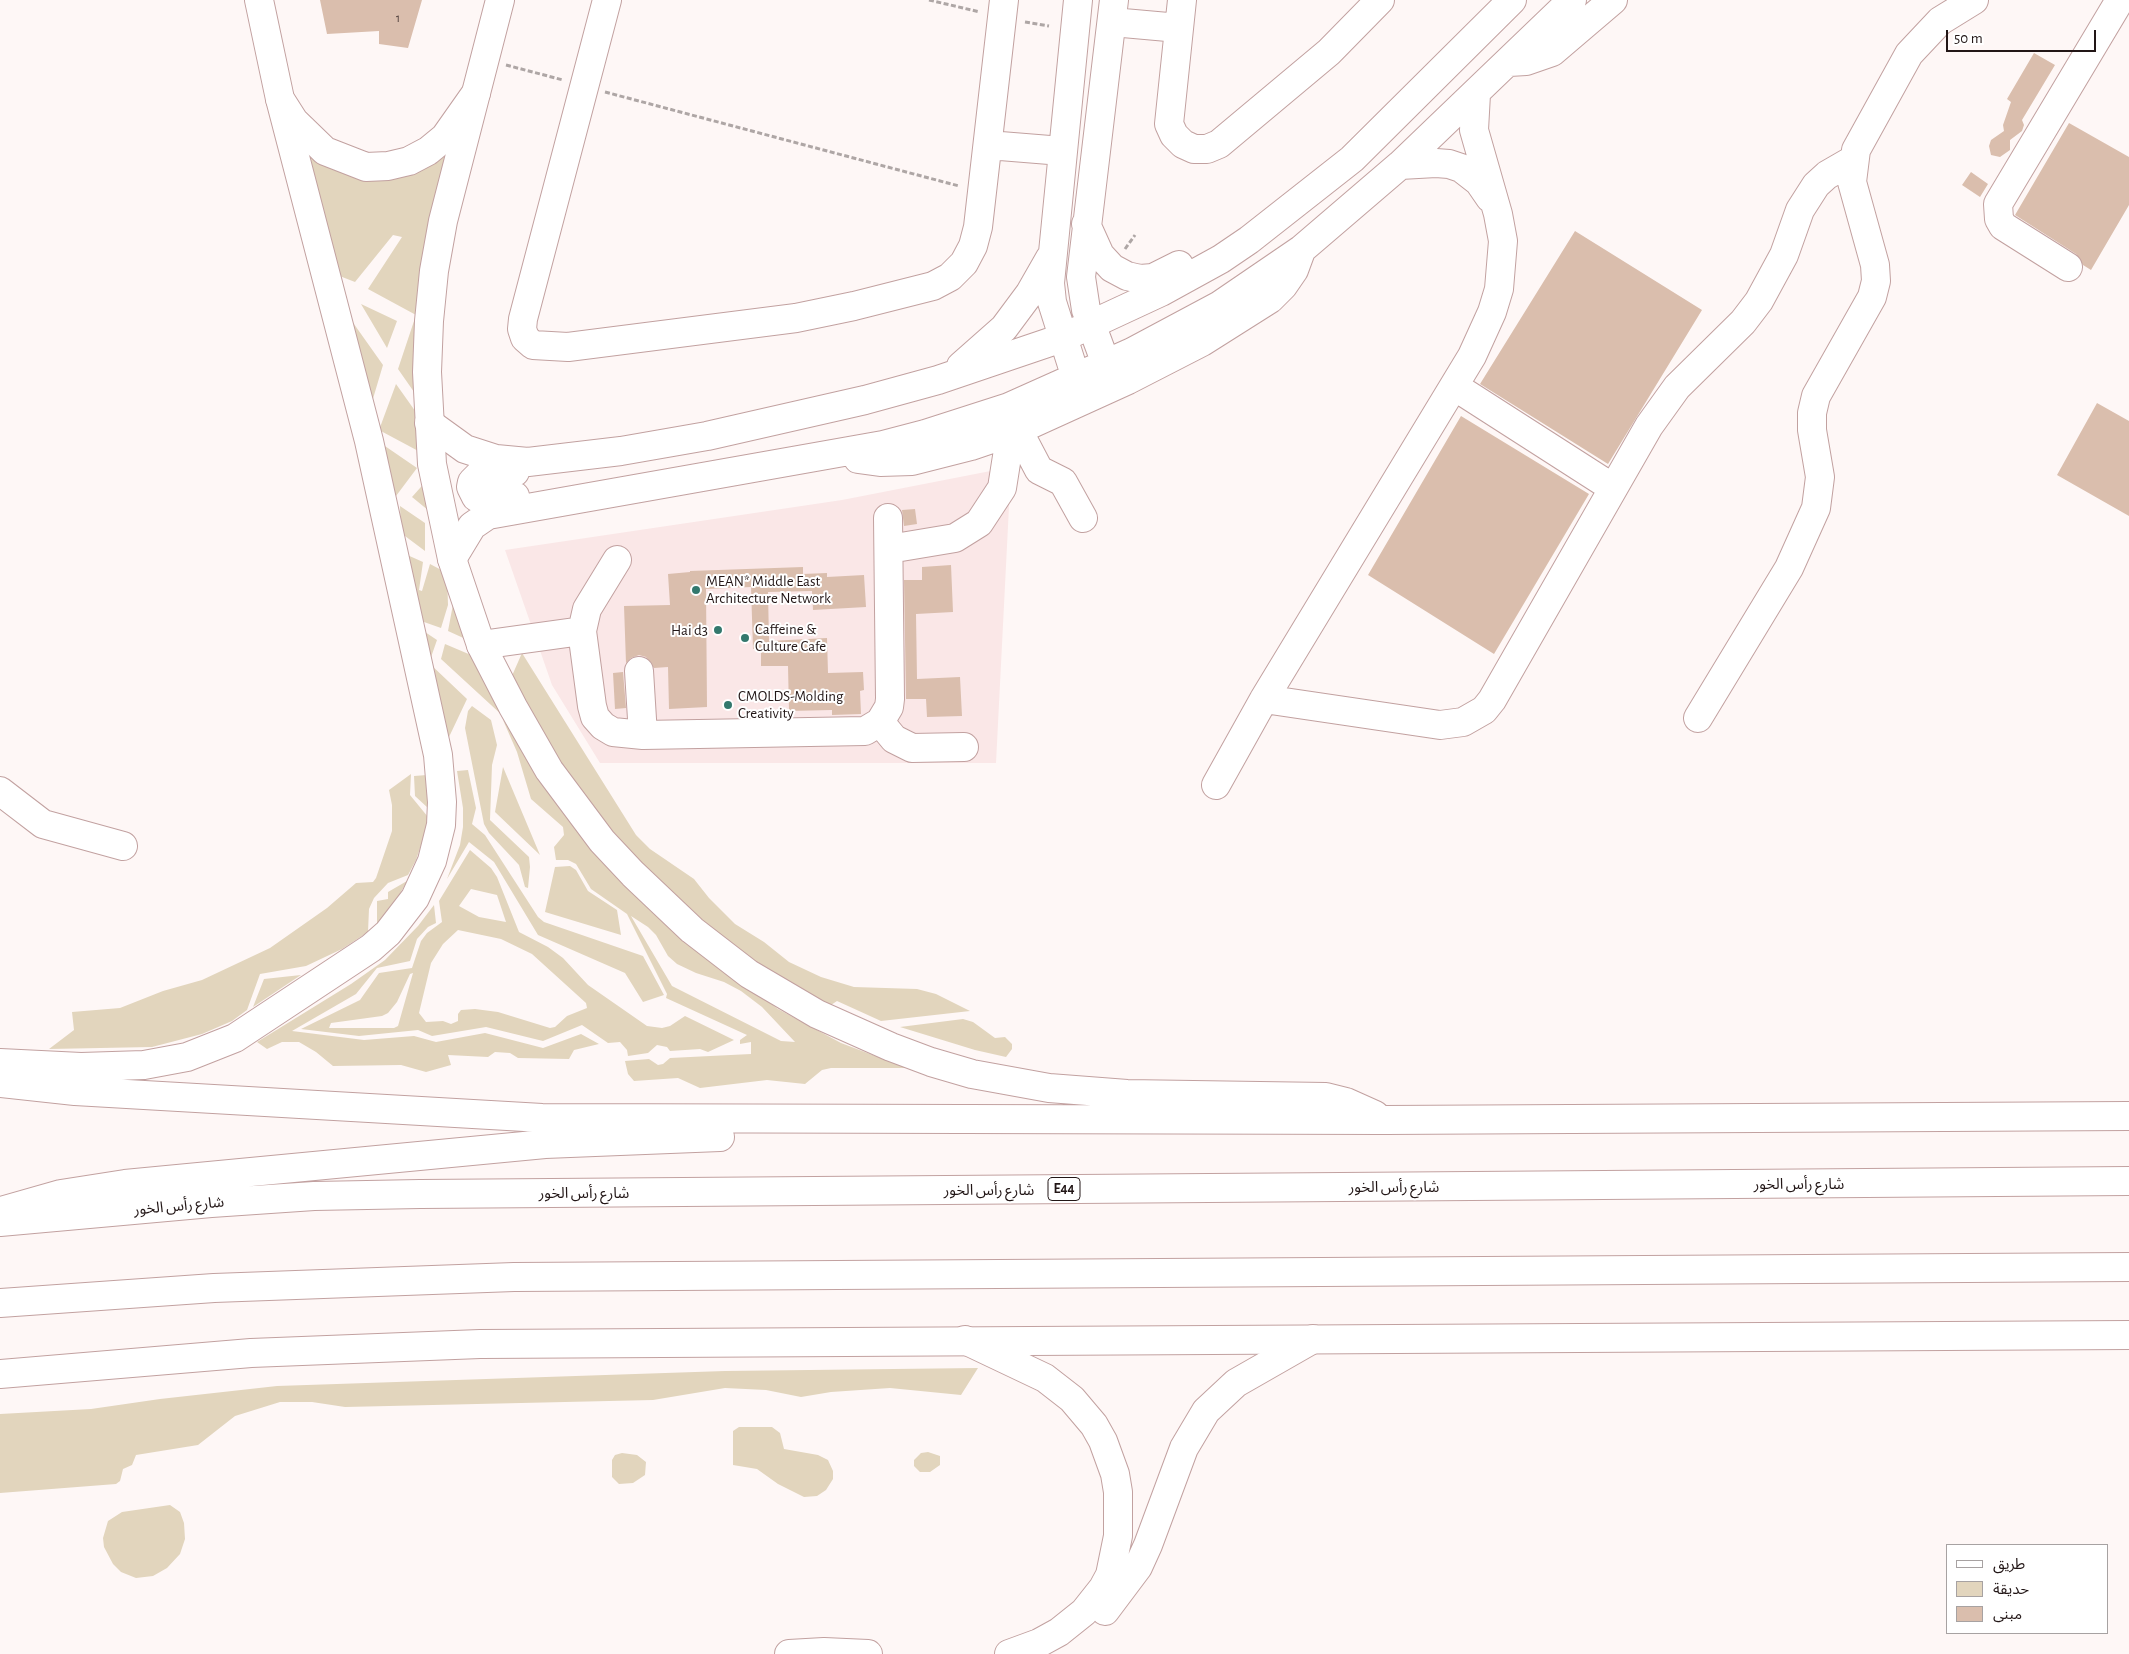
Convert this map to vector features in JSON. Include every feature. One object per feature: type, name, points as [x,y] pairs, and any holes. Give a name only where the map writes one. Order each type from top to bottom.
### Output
[{"type":"main road","points":[[0,1063],[81,1067],[144,1065],[186,1057],[235,1038],[372,948],[388,933],[415,898],[432,861],[441,825],[442,802],[438,755],[366,431],[280,99],[258,0]]},
{"type":"main road","points":[[500,0],[444,221],[434,271],[429,321],[427,372],[432,464],[452,559],[481,645],[512,707],[549,770],[602,841],[665,905],[720,953],[782,995],[817,1014],[891,1047],[931,1062],[1010,1082],[1088,1092],[1326,1097],[1346,1102],[1385,1120]]},
{"type":"main road","points":[[607,0],[523,319],[522,329],[525,338],[533,345],[568,347],[759,323],[854,306],[934,286],[950,277],[964,263],[973,246],[988,145],[1004,0]]},
{"type":"main road","points":[[1062,359],[1051,292],[1051,254],[1078,0]]},
{"type":"main road","points":[[1182,0],[1169,124],[1174,135],[1183,144],[1194,149],[1207,149],[1219,144],[1329,52],[1380,0]]},
{"type":"main road","points":[[452,559],[472,526],[488,515],[572,499],[839,455],[878,434],[1062,359],[1084,346],[1090,326],[1161,292],[1221,259],[1352,159],[1512,0]]},
{"type":"main road","points":[[429,423],[465,449],[496,459],[528,462],[580,456],[707,436],[792,417],[938,380],[1062,359],[1106,364],[1220,305],[1302,249],[1400,165],[1572,0]]},
{"type":"main road","points":[[1509,62],[1526,61],[1552,52],[1613,0]]},
{"type":"main road","points":[[1698,718],[1789,568],[1816,508],[1820,478],[1812,430],[1812,413],[1816,396],[1872,297],[1876,281],[1875,265],[1852,182],[1853,160],[1858,145],[1909,54],[1940,20],[1974,0]]},
{"type":"main road","points":[[2068,266],[2003,226],[1999,219],[1998,204],[2122,7]]},
{"type":"main road","points":[[1106,364],[1090,326],[1081,277],[1113,11],[1179,28]]},
{"type":"main road","points":[[280,99],[294,122],[325,150],[366,167],[388,166],[409,161],[428,151],[445,137],[476,93]]},
{"type":"main road","points":[[1216,785],[1264,699],[1454,386],[1483,334],[1499,289],[1503,241],[1498,214],[1476,139],[1474,112],[1476,94]]},
{"type":"main road","points":[[988,145],[1062,151]]},
{"type":"main road","points":[[1132,352],[1120,347],[1118,342],[1119,331],[1123,327],[1181,297],[1228,269],[1273,238],[1333,187],[1352,159]]},
{"type":"main road","points":[[1264,699],[1440,725],[1473,718],[1492,700],[1662,406],[1694,370],[1743,322],[1759,301],[1773,279],[1807,197],[1827,175],[1853,160]]},
{"type":"main road","points":[[1400,165],[1442,164],[1461,168],[1479,182],[1498,214]]},
{"type":"main road","points":[[1086,224],[1097,249],[1106,262],[1127,276],[1140,279],[1165,273],[1242,228],[1276,218]]},
{"type":"main road","points":[[839,455],[864,460],[896,462],[927,458],[1018,430],[1167,361],[1253,311],[1283,286],[1294,270],[1302,249]]},
{"type":"main road","points":[[938,380],[973,357],[1004,328],[1030,293],[1051,254]]},
{"type":"main road","points":[[1454,386],[1613,488]]},
{"type":"main road","points":[[889,549],[955,538],[979,523],[994,504],[1002,488],[1010,443],[1018,430]]},
{"type":"main road","points":[[1018,430],[1039,470],[1063,482],[1083,518]]},
{"type":"main road","points":[[971,446],[983,452],[990,462],[994,504]]},
{"type":"main road","points":[[572,499],[552,492],[481,500],[473,492],[472,482],[475,477],[485,472],[526,472],[566,467],[580,456]]},
{"type":"main road","points":[[617,560],[587,609],[582,631],[592,706],[596,717],[603,726],[613,732],[643,735],[855,732],[873,727],[880,722],[890,699],[888,518]]},
{"type":"main road","points":[[481,645],[582,631]]},
{"type":"main road","points":[[639,671],[643,735]]},
{"type":"main road","points":[[880,722],[894,739],[912,748],[964,747]]},
{"type":"main road","points":[[0,791],[43,824],[123,846]]},
{"type":"main road","points":[[0,1083],[74,1092],[542,1118],[1385,1120],[2129,1116]]},
{"type":"main road","points":[[0,1211],[61,1194],[125,1184],[545,1144],[751,1136],[782,1132],[797,1127],[811,1119]]},
{"type":"main road","name":"شارع رأس الخور","points":[[0,1222],[211,1203],[314,1196],[410,1194],[2129,1181]]},
{"type":"main road","points":[[0,1303],[223,1287],[514,1277],[2129,1267]]},
{"type":"main road","points":[[0,1374],[137,1361],[366,1348],[480,1344],[2129,1335]]},
{"type":"main road","points":[[1051,1654],[1093,1624],[1117,1597],[1138,1567],[1184,1448],[1206,1412],[1236,1383],[1313,1339]]},
{"type":"main road","points":[[965,1340],[1046,1378],[1072,1399],[1089,1418],[1102,1441],[1115,1474],[1118,1492],[1118,1536],[1115,1555],[1110,1574],[1095,1600],[1059,1632],[1009,1654]]},
{"type":"main road","points":[[789,1654],[824,1652],[868,1654]]},
{"type":"path","points":[[506,65],[633,101],[942,183],[982,190]]},
{"type":"shaded area","name":"Hai d3","points":[[1011,467],[996,763],[600,763],[552,685],[505,550],[842,500]]},
{"type":"green space","points":[[455,138],[421,402],[398,369],[416,315],[368,289],[402,237],[393,235],[355,282],[337,275],[301,142],[337,164]]},
{"type":"green space","points":[[361,304],[397,321],[387,348]]},
{"type":"green space","points":[[349,317],[383,365],[372,402]]},
{"type":"green space","points":[[396,384],[418,415],[422,453],[379,430]]},
{"type":"green space","points":[[382,444],[417,468],[393,500]]},
{"type":"green space","points":[[428,479],[434,515],[412,497]]},
{"type":"green space","points":[[400,506],[425,523],[425,551],[401,533]]},
{"type":"green space","points":[[405,554],[423,562],[419,590],[422,591],[430,564],[447,573],[448,605],[441,628],[424,622],[419,628]]},
{"type":"green space","points":[[454,599],[470,641],[448,631]]},
{"type":"green space","points":[[419,628],[437,640],[429,663],[467,699],[449,737]]},
{"type":"green space","points":[[445,644],[478,658],[503,716],[441,659]]},
{"type":"green space","points":[[522,653],[636,835],[650,849],[694,879],[709,898],[735,924],[764,942],[789,962],[821,977],[854,987],[917,989],[936,994],[970,1011],[881,1021],[837,1001],[828,1007],[785,983],[725,943],[644,870],[570,782],[511,678]]},
{"type":"green space","points":[[472,706],[491,720],[497,745],[492,765],[490,820],[529,857],[528,888],[525,887],[519,865],[489,833],[484,824],[465,728],[468,711]]},
{"type":"green space","points":[[503,720],[597,852],[663,922],[778,1009],[841,1043],[907,1068],[831,1068],[822,1070],[805,1084],[767,1080],[700,1088],[678,1078],[634,1081],[628,1074],[625,1061],[649,1059],[658,1065],[663,1064],[670,1058],[751,1054],[751,1042],[740,1044],[740,1040],[747,1035],[666,998],[667,994],[627,914],[591,889],[576,864],[568,860],[556,860],[554,847],[564,835],[563,827],[531,799],[517,752]],"holes":[[[631,916],[648,927],[656,935],[668,956],[677,964],[696,973],[724,982],[741,991],[762,1007],[795,1042],[781,1041],[672,986]]]},
{"type":"green space","points":[[503,767],[540,855],[495,812]]},
{"type":"green space","points":[[468,770],[476,808],[472,824],[485,835],[538,917],[544,922],[643,956],[664,995],[643,1002],[625,973],[538,935],[494,862],[469,842],[447,879],[460,845],[463,827],[463,808],[457,771]]},
{"type":"green space","points":[[411,774],[410,795],[428,817],[425,833],[416,860],[408,875],[388,883],[374,898],[369,909],[368,932],[342,949],[306,966],[260,974],[247,1010],[232,1021],[202,1034],[152,1047],[49,1049],[74,1030],[72,1012],[120,1008],[163,991],[202,980],[270,948],[327,908],[356,883],[373,882],[392,831],[392,805],[389,790]]},
{"type":"green space","points":[[427,775],[428,808],[415,796],[414,776]]},
{"type":"green space","points":[[470,850],[491,868],[497,877],[519,932],[548,947],[563,958],[588,985],[647,1026],[662,1028],[670,1026],[685,1016],[734,1040],[708,1052],[700,1049],[670,1051],[667,1047],[657,1045],[648,1053],[628,1056],[627,1050],[620,1042],[608,1043],[582,1025],[543,1041],[486,1027],[432,1036],[418,1030],[359,1036],[301,1029],[360,1000],[379,973],[412,968],[421,941],[427,933],[442,922],[439,901]],"holes":[[[471,889],[497,895],[506,922],[479,917],[459,906]],[[458,930],[501,939],[532,954],[586,1003],[587,1008],[567,1016],[555,1027],[550,1028],[498,1012],[475,1009],[461,1010],[458,1014],[458,1021],[451,1024],[443,1021],[426,1022],[419,1013],[431,963],[443,944]],[[413,973],[398,1026],[394,1028],[329,1028],[331,1023],[382,1016],[388,1013],[397,1002],[410,974]]]},
{"type":"green space","points":[[570,866],[576,870],[588,891],[617,910],[621,935],[545,912],[555,867]]},
{"type":"green space","points":[[407,881],[393,906],[377,924],[377,901],[388,899],[388,892]]},
{"type":"green space","points":[[434,905],[436,923],[428,927],[417,939],[410,961],[377,968],[356,994],[292,1031],[364,1040],[414,1036],[436,1042],[485,1033],[543,1048],[581,1034],[599,1044],[574,1050],[569,1059],[518,1058],[510,1053],[495,1052],[488,1057],[448,1055],[451,1065],[426,1072],[401,1065],[333,1066],[316,1052],[299,1042],[282,1042],[267,1049],[257,1042],[351,984],[385,960],[418,926]]},
{"type":"green space","points":[[301,975],[253,1007],[264,979]]},
{"type":"green space","points":[[963,1019],[973,1022],[995,1038],[1005,1037],[1012,1044],[1012,1049],[1006,1057],[975,1050],[900,1027]]},
{"type":"green space","points":[[978,1368],[961,1395],[890,1388],[831,1392],[801,1397],[766,1390],[725,1388],[653,1400],[345,1407],[312,1402],[280,1402],[235,1416],[198,1445],[136,1455],[132,1465],[123,1469],[120,1481],[116,1484],[0,1493],[0,1414],[91,1409],[277,1386],[725,1371]]},
{"type":"green space","points":[[739,1427],[772,1427],[780,1433],[784,1449],[818,1455],[828,1460],[833,1471],[833,1479],[826,1490],[817,1496],[804,1497],[778,1484],[757,1469],[733,1465],[733,1431]]},
{"type":"green space","points":[[928,1452],[940,1456],[940,1465],[930,1472],[920,1472],[914,1466],[914,1460],[921,1453]]},
{"type":"green space","points":[[622,1453],[637,1455],[646,1462],[645,1475],[633,1483],[619,1484],[612,1477],[612,1460],[615,1455]]},
{"type":"green space","points":[[170,1505],[180,1512],[184,1523],[185,1539],[180,1554],[167,1568],[153,1576],[136,1578],[121,1572],[113,1564],[104,1547],[103,1538],[108,1521],[122,1512]]},
{"type":"building","points":[[320,0],[422,0],[408,48],[379,44],[379,31],[327,34]]},
{"type":"building","points":[[2034,53],[2055,65],[2022,120],[2024,125],[2022,131],[2010,140],[2010,150],[2000,157],[1991,155],[1989,146],[1991,140],[2004,131],[2003,125],[2011,102],[2007,99]]},
{"type":"building","points":[[2069,123],[2129,157],[2129,205],[2091,270],[2083,265],[2076,254],[2015,215]]},
{"type":"building","points":[[1971,172],[1988,184],[1980,197],[1962,185]]},
{"type":"building","points":[[1575,231],[1702,310],[1608,464],[1480,384]]},
{"type":"building","points":[[2097,403],[2129,421],[2129,516],[2057,475]]},
{"type":"building","points":[[1461,416],[1589,494],[1494,654],[1368,575]]},
{"type":"building","points":[[915,509],[917,524],[904,526],[902,510]]},
{"type":"building","points":[[951,565],[953,612],[916,614],[917,679],[960,677],[962,716],[927,717],[926,699],[906,699],[904,580],[922,580],[922,567]]},
{"type":"building","points":[[803,567],[803,574],[827,573],[827,577],[864,575],[866,607],[813,610],[812,591],[768,592],[769,641],[827,638],[828,673],[863,672],[864,690],[860,691],[861,714],[832,715],[832,710],[789,711],[788,666],[761,666],[761,649],[753,649],[751,587],[706,589],[707,707],[669,709],[668,667],[654,668],[646,657],[639,655],[631,658],[626,663],[624,606],[670,605],[668,574],[690,571]]},
{"type":"building","points":[[623,672],[626,708],[615,709],[613,673]]},
{"type":"place","name":"MEAN* Middle East Architecture Network","points":[[696,590]]},
{"type":"place","name":"Hai d3","points":[[718,630]]},
{"type":"place","name":"Caffeine & Culture Cafe","points":[[745,638]]},
{"type":"place","name":"CMOLDS-Molding Creativity","points":[[728,705]]}]
